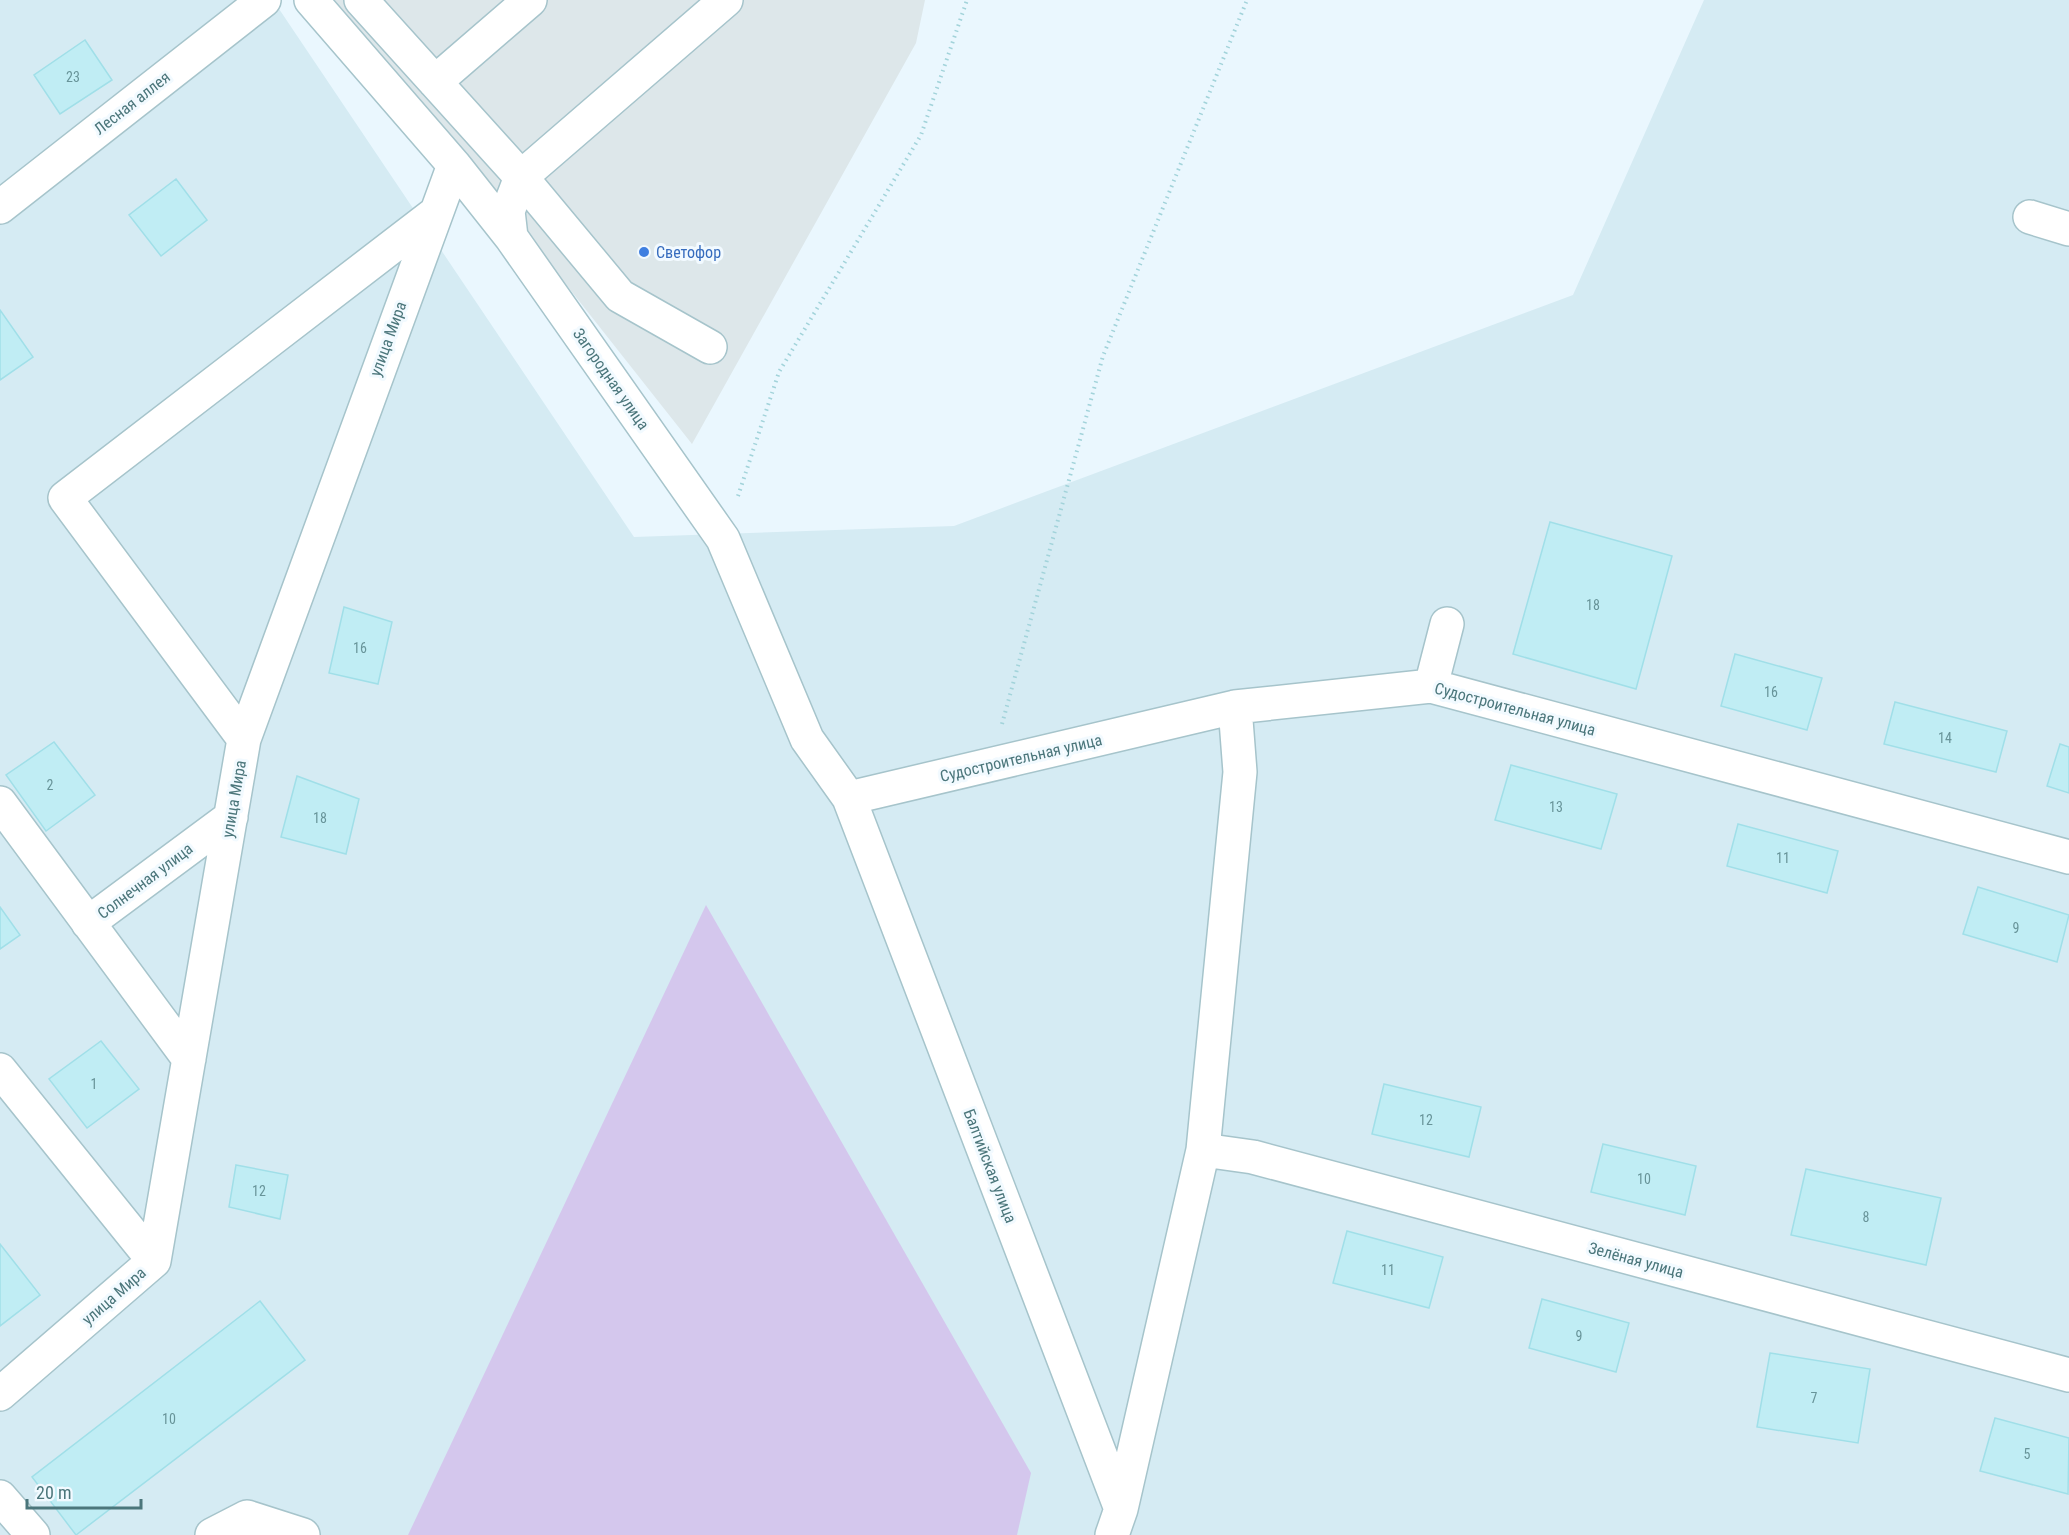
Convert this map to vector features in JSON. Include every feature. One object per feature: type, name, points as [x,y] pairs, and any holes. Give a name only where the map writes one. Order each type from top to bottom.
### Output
[{"type":"street","name":"Лесная аллея","points":[[0,207],[264,0]]},
{"type":"street","name":"Загородная улица","points":[[311,0],[454,165],[511,237],[723,539],[807,739],[849,798]]},
{"type":"street","points":[[361,0],[521,177],[620,296],[710,347]]},
{"type":"street","points":[[435,82],[530,0]]},
{"type":"street","points":[[511,237],[508,211],[521,177],[726,0]]},
{"type":"street","name":"улица Мира","points":[[0,1394],[154,1261],[244,739],[433,215],[454,165]]},
{"type":"street","points":[[244,739],[65,498],[433,215]]},
{"type":"street","points":[[2030,217],[2069,229]]},
{"type":"street","points":[[1431,686],[1447,624]]},
{"type":"street","name":"Судостроительная улица","points":[[849,798],[1235,707],[1431,686],[2069,857]]},
{"type":"street","points":[[1117,1522],[1203,1150],[1239,772],[1235,707]]},
{"type":"street","name":"Балтийская улица","points":[[849,798],[1117,1522]]},
{"type":"street","name":"Солнечная улица","points":[[0,803],[189,1059]]},
{"type":"street","name":"Солнечная улица","points":[[88,923],[231,817]]},
{"type":"street","points":[[0,1070],[154,1261]]},
{"type":"street","name":"Зелёная улица","points":[[1203,1150],[1253,1157],[2069,1375]]},
{"type":"street","points":[[0,1497],[33,1535]]},
{"type":"street","points":[[212,1535],[247,1517],[303,1535]]},
{"type":"path","points":[[723,539],[779,372],[921,135],[967,0]]},
{"type":"path","points":[[991,765],[1103,356],[1247,0]]},
{"type":"shaded area","points":[[0,0],[273,0],[634,537],[954,526],[1573,295],[1704,0],[2069,0],[2069,1535],[0,1535]]},
{"type":"shaded area","name":"Светофор","points":[[334,0],[925,0],[916,43],[692,444],[508,211]]},
{"type":"shaded area","points":[[706,905],[1031,1473],[1017,1535],[408,1535]]},
{"type":"building","points":[[85,40],[112,80],[60,114],[34,75]]},
{"type":"building","points":[[176,179],[207,220],[161,256],[129,215]]},
{"type":"building","points":[[0,310],[33,357],[0,380]]},
{"type":"building","points":[[1550,522],[1672,556],[1636,689],[1513,654]]},
{"type":"building","points":[[344,607],[392,622],[378,684],[329,673]]},
{"type":"building","points":[[1735,654],[1822,678],[1807,730],[1721,706]]},
{"type":"building","points":[[1895,702],[2007,731],[1996,772],[1884,744]]},
{"type":"building","points":[[54,742],[95,795],[46,831],[6,775]]},
{"type":"building","points":[[2060,744],[2069,747],[2069,793],[2047,786]]},
{"type":"building","points":[[1511,765],[1617,794],[1601,849],[1495,820]]},
{"type":"building","points":[[297,776],[359,799],[346,854],[281,837]]},
{"type":"building","points":[[1738,824],[1838,851],[1827,893],[1727,866]]},
{"type":"building","points":[[1978,887],[2069,915],[2057,962],[1963,934]]},
{"type":"building","points":[[0,907],[20,935],[0,949]]},
{"type":"building","points":[[101,1041],[139,1089],[87,1128],[49,1079]]},
{"type":"building","points":[[1384,1084],[1481,1107],[1469,1157],[1372,1134]]},
{"type":"building","points":[[1603,1144],[1696,1166],[1685,1215],[1591,1192]]},
{"type":"building","points":[[236,1165],[288,1175],[280,1219],[229,1207]]},
{"type":"building","points":[[1806,1169],[1941,1198],[1926,1265],[1791,1235]]},
{"type":"building","points":[[1347,1231],[1443,1257],[1429,1308],[1333,1283]]},
{"type":"building","points":[[0,1244],[40,1295],[0,1326]]},
{"type":"building","points":[[1542,1299],[1629,1323],[1616,1372],[1529,1348]]},
{"type":"building","points":[[260,1301],[305,1360],[76,1535],[32,1477]]},
{"type":"building","points":[[1770,1353],[1870,1369],[1858,1443],[1757,1427]]},
{"type":"building","points":[[1995,1418],[2069,1438],[2068,1494],[1980,1471]]},
{"type":"place","name":"Светофор","points":[[644,252]]}]
